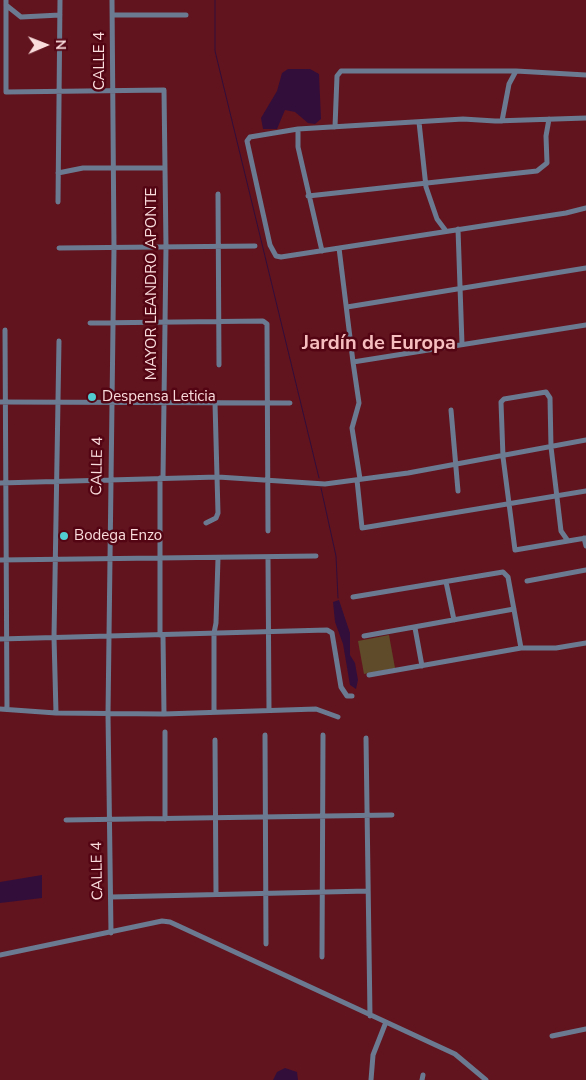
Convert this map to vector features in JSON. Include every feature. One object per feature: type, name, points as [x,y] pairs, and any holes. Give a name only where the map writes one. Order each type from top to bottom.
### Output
[{"type":"street","points":[[58,202],[60,0]]},
{"type":"street","name":"CALLE 4","points":[[110,933],[108,714],[114,248],[112,0]]},
{"type":"street","points":[[6,2],[21,17],[60,15]]},
{"type":"street","points":[[6,2],[6,92],[112,90]]},
{"type":"street","points":[[113,15],[186,15]]},
{"type":"street","points":[[335,127],[337,76],[340,71],[516,71],[586,75]]},
{"type":"street","points":[[502,121],[509,84],[516,71]]},
{"type":"street","name":"MAYOR LEANDRO APONTE","points":[[112,90],[164,90],[166,247],[162,478],[164,714]]},
{"type":"street","points":[[586,118],[502,121],[463,119],[298,129],[250,137],[247,144],[273,251],[276,256],[281,257],[566,213],[586,208]]},
{"type":"street","points":[[308,196],[537,171],[545,167],[549,119]]},
{"type":"street","points":[[419,122],[425,182],[437,219],[446,231]]},
{"type":"street","points":[[298,129],[298,147],[322,251]]},
{"type":"street","points":[[58,173],[83,168],[164,168]]},
{"type":"street","points":[[218,194],[219,365]]},
{"type":"street","points":[[458,229],[462,344]]},
{"type":"street","points":[[59,248],[255,246]]},
{"type":"street","points":[[339,248],[352,362],[359,403],[352,428],[362,528],[586,491]]},
{"type":"street","points":[[347,307],[586,268]]},
{"type":"street","points":[[90,324],[263,321],[266,324],[268,531]]},
{"type":"street","points":[[352,362],[586,325]]},
{"type":"street","points":[[5,330],[7,402],[7,709]]},
{"type":"street","points":[[56,713],[54,637],[57,559],[59,341]]},
{"type":"street","points":[[568,541],[561,531],[551,447],[551,405],[546,392],[504,399],[501,402],[503,457],[515,550],[568,541],[585,538],[586,546]]},
{"type":"street","points":[[0,402],[290,403]]},
{"type":"street","points":[[206,522],[216,518],[218,513],[215,403]]},
{"type":"street","points":[[452,410],[458,491]]},
{"type":"street","points":[[0,484],[218,477],[324,484],[503,457],[586,440]]},
{"type":"street","points":[[0,560],[316,556]]},
{"type":"street","points":[[214,712],[214,633],[218,558]]},
{"type":"street","points":[[268,558],[269,710]]},
{"type":"street","points":[[527,581],[586,570]]},
{"type":"street","points":[[353,597],[503,572],[508,577],[521,648]]},
{"type":"street","points":[[446,582],[454,620]]},
{"type":"street","points":[[364,636],[514,609]]},
{"type":"street","points":[[415,628],[422,666]]},
{"type":"street","points":[[0,638],[328,630],[332,633],[341,687],[347,696],[352,696]]},
{"type":"street","points":[[369,675],[521,648],[556,648],[586,643]]},
{"type":"street","points":[[0,709],[56,713],[164,714],[316,709],[338,717]]},
{"type":"street","points":[[165,732],[165,819]]},
{"type":"street","points":[[266,735],[266,944]]},
{"type":"street","points":[[322,957],[323,735]]},
{"type":"street","points":[[366,738],[370,1016]]},
{"type":"street","points":[[215,740],[216,894]]},
{"type":"street","points":[[66,820],[392,815]]},
{"type":"street","points":[[111,897],[368,891]]},
{"type":"street","points":[[0,955],[162,921],[170,922],[455,1054],[486,1080]]},
{"type":"street","points":[[371,1080],[373,1055],[386,1022]]},
{"type":"street","points":[[552,1036],[586,1029]]},
{"type":"shaded area","points":[[288,69],[310,69],[319,74],[321,119],[315,124],[308,123],[295,112],[285,110],[277,129],[263,129],[261,118],[277,91],[282,73]]},
{"type":"shaded area","points":[[339,600],[350,633],[350,655],[355,663],[358,680],[356,689],[350,685],[343,644],[335,622],[333,602]]},
{"type":"shaded area","points":[[389,635],[395,668],[364,674],[358,641]]},
{"type":"shaded area","points":[[42,875],[42,898],[0,903],[0,882]]},
{"type":"shaded area","points":[[285,1068],[297,1072],[298,1080],[273,1080],[277,1072]]},
{"type":"waterway","points":[[215,0],[215,51],[319,478]]},
{"type":"waterway","points":[[321,488],[336,556],[338,598]]},
{"type":"place","name":"Despensa Leticia","points":[[92,397]]},
{"type":"place","name":"Bodega Enzo","points":[[64,536]]},
{"type":"district","name":"Jardín de Europa","points":[[379,344]]}]
